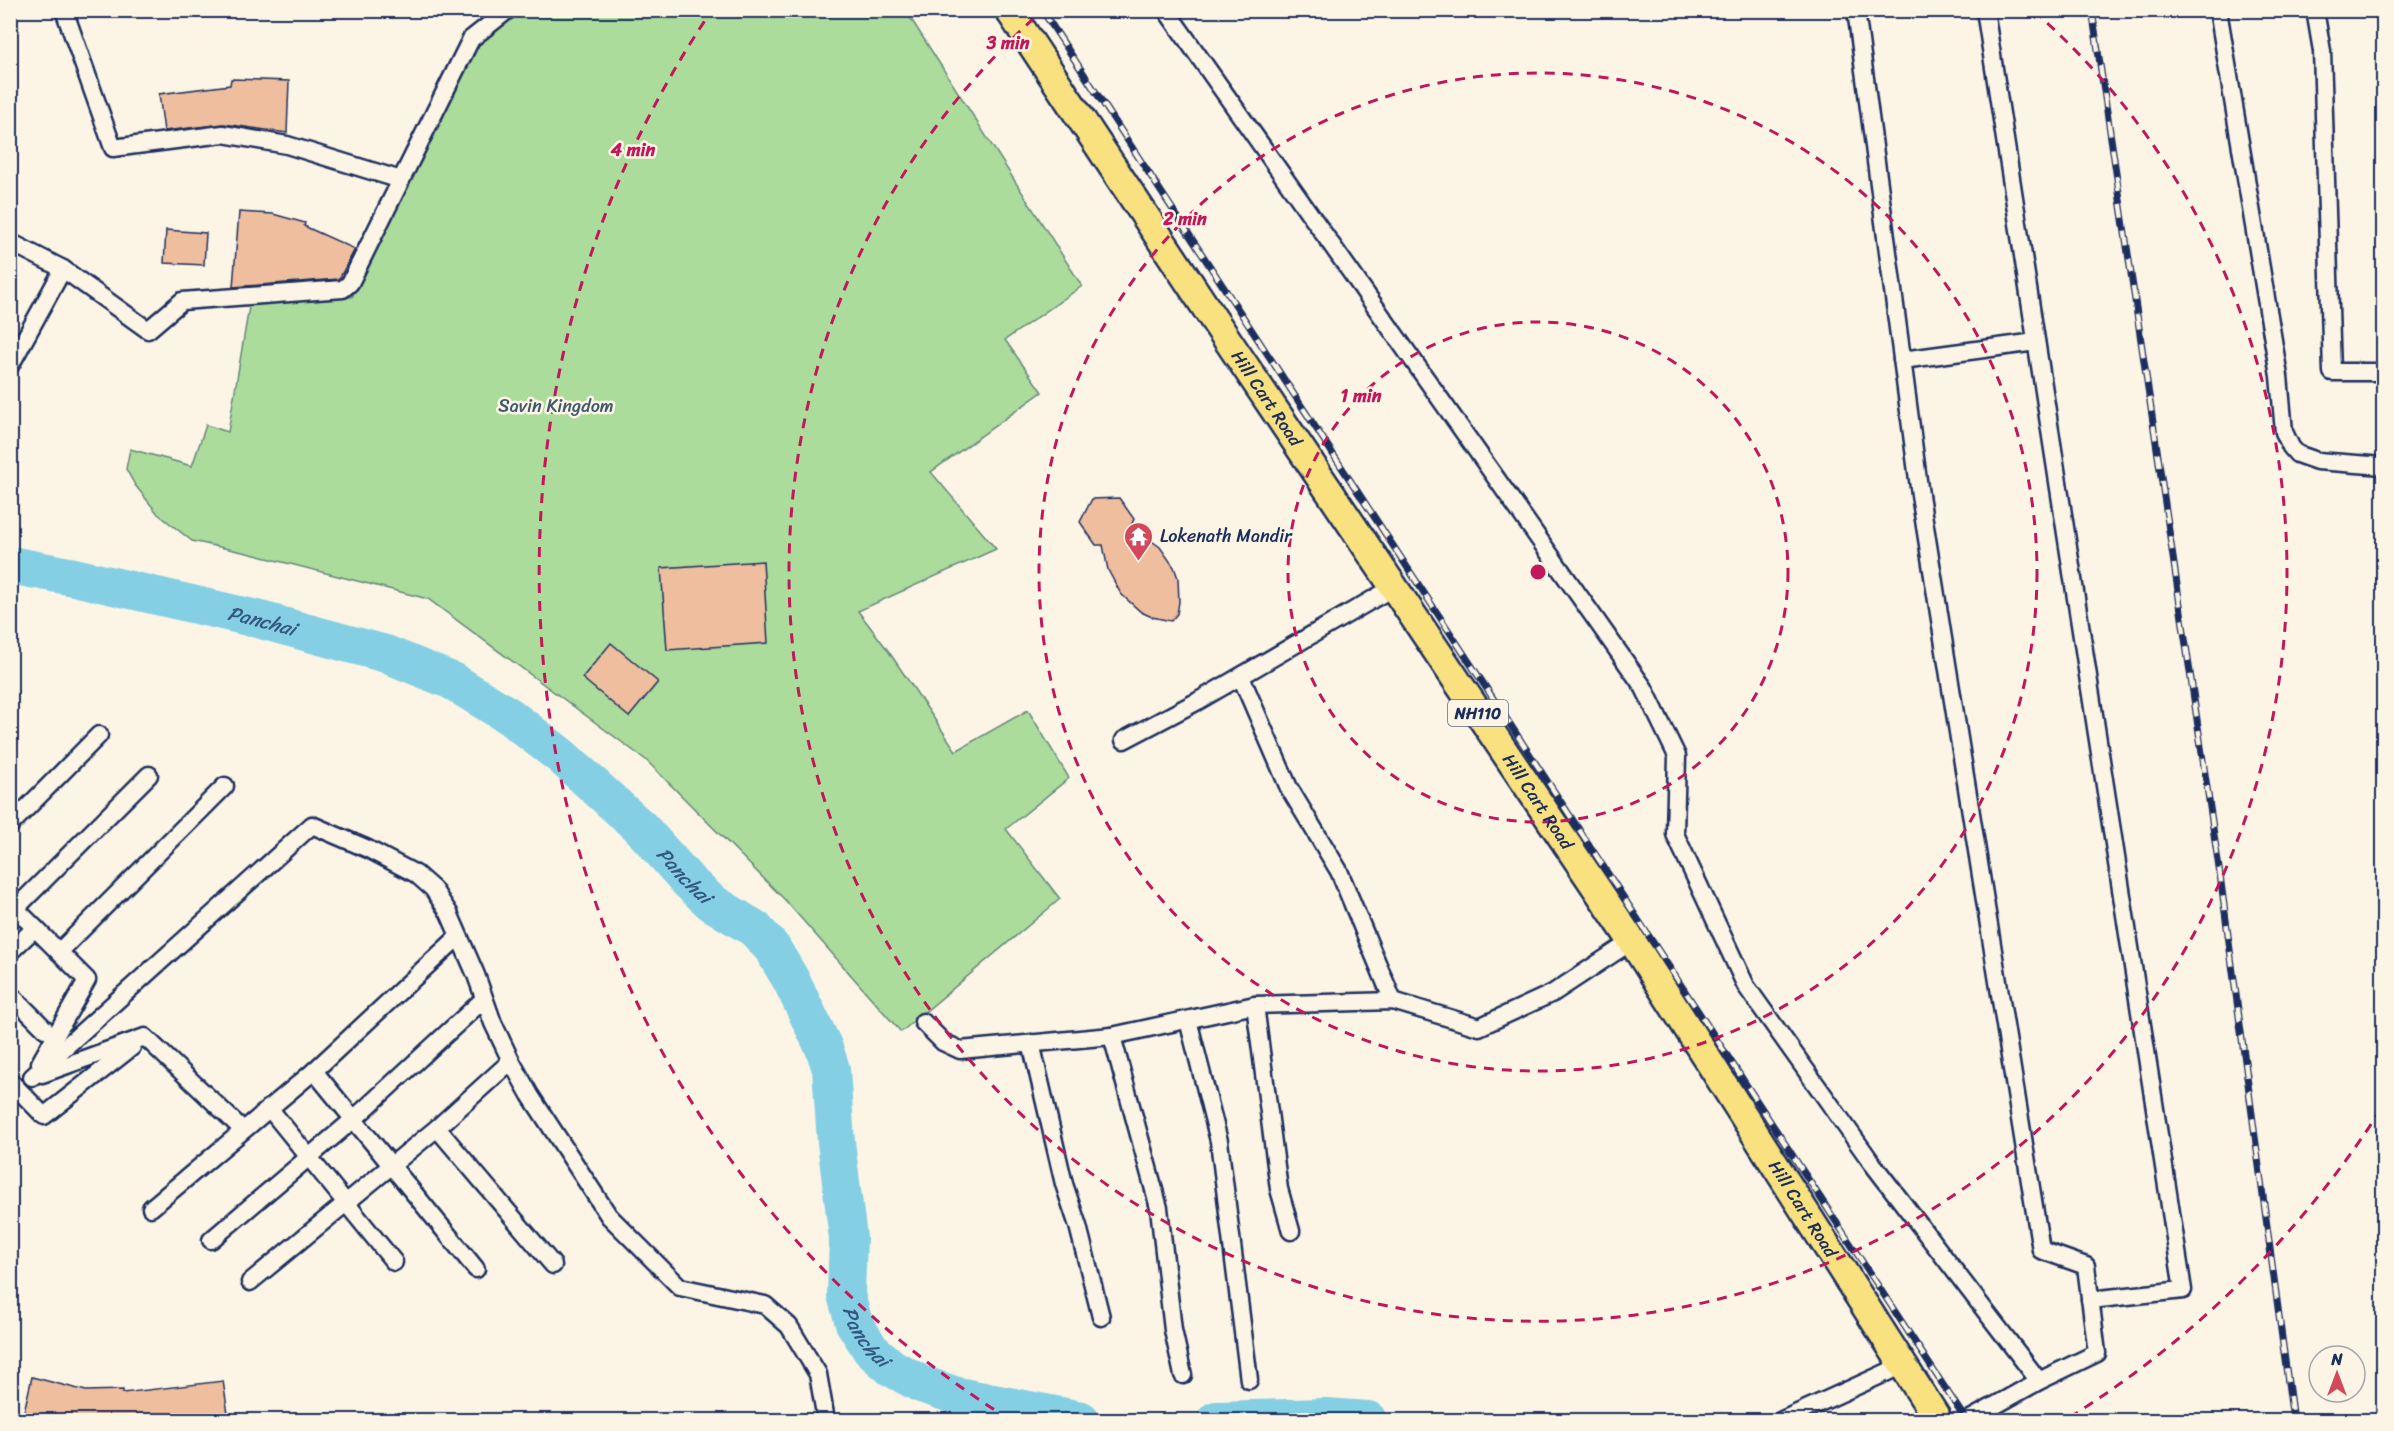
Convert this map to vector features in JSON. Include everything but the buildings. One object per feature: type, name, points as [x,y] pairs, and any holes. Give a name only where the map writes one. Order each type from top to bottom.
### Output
[{"type":"highway","name":"Hill Cart Road","points":[[1009,10],[1632,941],[1938,1420]]},
{"type":"street","points":[[64,10],[113,148],[223,134],[287,145],[401,180]]},
{"type":"street","points":[[10,242],[63,269],[148,330],[182,301],[337,291],[350,283],[471,39],[508,10]]},
{"type":"street","points":[[1166,10],[1644,688],[1677,756],[1675,834],[1746,986],[1872,1163],[2039,1381]]},
{"type":"street","points":[[1856,10],[1922,507],[2041,1250],[2086,1266],[2097,1353],[2039,1381],[1969,1420]]},
{"type":"street","points":[[1985,10],[2183,1290],[2090,1300]]},
{"type":"street","points":[[2218,10],[2279,376],[2284,432],[2297,454],[2317,460],[2384,466]]},
{"type":"street","points":[[2315,10],[2322,51],[2332,372],[2384,372]]},
{"type":"street","points":[[10,366],[63,269]]},
{"type":"street","points":[[1902,360],[2036,342]]},
{"type":"street","points":[[1124,740],[1241,677],[1394,587]]},
{"type":"street","points":[[1241,677],[1289,788],[1339,871],[1393,1001]]},
{"type":"street","points":[[10,825],[99,735]]},
{"type":"street","points":[[32,1077],[87,980],[13,906],[149,775]]},
{"type":"street","points":[[59,952],[225,786]]},
{"type":"street","points":[[32,1077],[312,825],[368,849],[416,874],[434,889],[449,913],[484,999],[530,1095],[609,1216],[680,1287],[765,1305],[789,1326],[818,1374],[826,1420]]},
{"type":"street","points":[[10,952],[35,928]]},
{"type":"street","points":[[151,1208],[314,1071],[458,937]]},
{"type":"street","points":[[923,1022],[943,1042],[960,1050],[1112,1036],[1255,1005],[1393,1001],[1479,1027],[1553,993],[1632,941]]},
{"type":"street","points":[[10,994],[45,1029]]},
{"type":"street","points":[[211,1240],[354,1119],[484,999]]},
{"type":"street","points":[[1255,1005],[1279,1189],[1291,1231]]},
{"type":"street","points":[[1188,1020],[1219,1141],[1249,1380]]},
{"type":"street","points":[[1112,1036],[1159,1208],[1173,1330],[1183,1375]]},
{"type":"street","points":[[32,1077],[145,1037]]},
{"type":"street","points":[[10,1081],[44,1116],[145,1037]]},
{"type":"street","points":[[145,1037],[243,1130]]},
{"type":"street","points":[[1031,1043],[1064,1184],[1078,1226],[1101,1317]]},
{"type":"street","points":[[250,1282],[437,1128],[512,1061]]},
{"type":"street","points":[[314,1071],[476,1269]]},
{"type":"street","points":[[269,1108],[394,1262]]},
{"type":"street","points":[[437,1128],[553,1265]]},
{"type":"street","points":[[1782,1420],[1903,1365]]},
{"type":"green space","name":"Savin Kingdom","points":[[518,11],[906,11],[1082,286],[1005,340],[1042,392],[931,472],[996,549],[858,611],[887,649],[956,751],[1028,710],[1069,778],[1006,829],[1060,899],[901,1032],[785,900],[646,760],[428,599],[192,541],[158,514],[135,485],[126,469],[130,449],[192,466],[206,425],[228,432],[249,307],[258,300],[352,297],[473,45]]},
{"type":"waterway","name":"Panchai","points":[[10,565],[74,577],[257,619],[386,654],[452,681],[509,716],[561,756],[642,829],[689,882],[711,902],[755,929],[772,948],[791,980],[824,1048],[831,1069],[836,1142],[848,1238],[846,1295],[854,1323],[871,1350],[892,1368],[921,1384],[957,1396],[1081,1420]]},
{"type":"waterway","name":"Panchai","points":[[1216,1420],[1326,1417],[1368,1420]]},
{"type":"railway","points":[[1042,10],[1966,1420]]},
{"type":"railway","points":[[2092,10],[2220,875],[2293,1420]]},
{"type":"place","name":"Lokenath Mandir","points":[[1139,562]]}]
